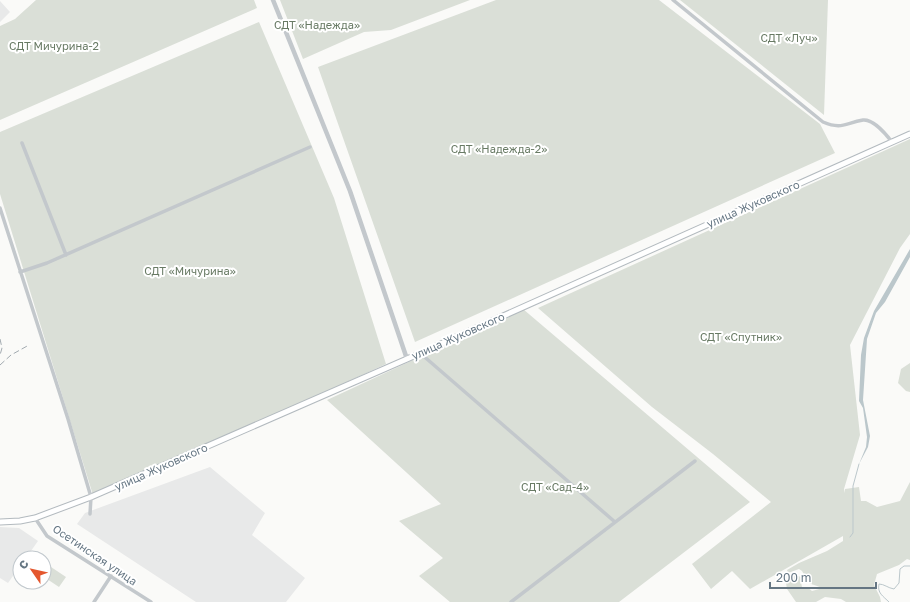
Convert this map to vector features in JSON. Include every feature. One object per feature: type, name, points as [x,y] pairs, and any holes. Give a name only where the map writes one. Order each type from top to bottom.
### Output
[{"type":"main road","name":"улица Жуковского","points":[[0,522],[20,521],[35,518],[91,498],[407,359],[910,134]]},
{"type":"street","points":[[273,0],[350,191],[407,359]]},
{"type":"street","points":[[673,0],[823,122],[838,126],[862,120],[868,121],[884,132],[892,142]]},
{"type":"street","points":[[22,143],[66,255]]},
{"type":"street","points":[[20,272],[66,255],[310,147]]},
{"type":"street","points":[[0,208],[68,419],[91,498],[90,514]]},
{"type":"street","points":[[420,353],[615,522]]},
{"type":"street","points":[[511,602],[695,461]]},
{"type":"street","name":"Осетинская улица","points":[[35,518],[48,536],[151,602]]},
{"type":"street","points":[[94,602],[111,576]]},
{"type":"shaded area","points":[[0,1],[10,12],[0,22]]},
{"type":"shaded area","points":[[910,249],[910,257],[885,302],[876,313],[867,339],[863,400],[870,436],[868,447],[859,464],[866,447],[867,437],[863,408],[859,401],[861,355],[864,338],[874,311]]},
{"type":"shaded area","points":[[210,467],[265,513],[252,535],[305,578],[286,602],[196,602],[77,524],[85,513]]},
{"type":"shaded area","points":[[0,527],[19,528],[38,541],[32,550],[12,550],[12,577],[8,583],[0,578]]},
{"type":"green space","name":"СДТ Мичурина-2","points":[[36,0],[254,0],[257,8],[0,120],[0,26],[15,19]]},
{"type":"green space","name":"СДТ «Надежда»","points":[[280,0],[470,0],[391,30],[364,32],[303,59]]},
{"type":"green space","name":"СДТ «Надежда-2»","points":[[496,0],[659,0],[820,124],[835,153],[415,342],[318,67]]},
{"type":"green space","name":"СДТ «Луч»","points":[[680,0],[828,0],[824,115]]},
{"type":"green space","name":"СДТ «Мичурина»","points":[[259,22],[334,198],[386,364],[105,494],[93,495],[0,194],[0,132]]},
{"type":"green space","name":"СДТ «Спутник»","points":[[910,139],[910,234],[900,248],[850,345],[860,435],[844,489],[845,493],[845,489],[859,487],[861,501],[866,501],[877,507],[900,501],[910,482],[910,560],[907,559],[899,565],[877,574],[874,585],[881,602],[846,602],[841,599],[825,597],[816,602],[796,602],[787,589],[786,583],[795,575],[801,577],[802,587],[807,587],[812,591],[823,588],[810,583],[799,569],[788,573],[787,570],[827,551],[843,541],[843,536],[750,589],[732,571],[711,589],[692,564],[771,502],[713,454],[652,407],[538,308]]},
{"type":"green space","name":"СДТ «Сад-4»","points":[[523,309],[750,502],[619,602],[450,602],[419,576],[443,558],[399,521],[441,504],[327,400]]},
{"type":"green space","points":[[910,363],[910,392],[906,391],[898,383],[901,369]]},
{"type":"green space","points":[[52,568],[66,577],[59,587],[52,582]]},
{"type":"waterway","points":[[850,537],[853,533],[853,486],[859,464]]},
{"type":"waterway","points":[[889,602],[880,592],[879,584],[894,589],[899,583],[900,569],[904,566],[910,566]]},
{"type":"railway","points":[[0,339],[2,348],[0,355]]},
{"type":"railway","points":[[0,365],[11,355],[29,345]]}]
